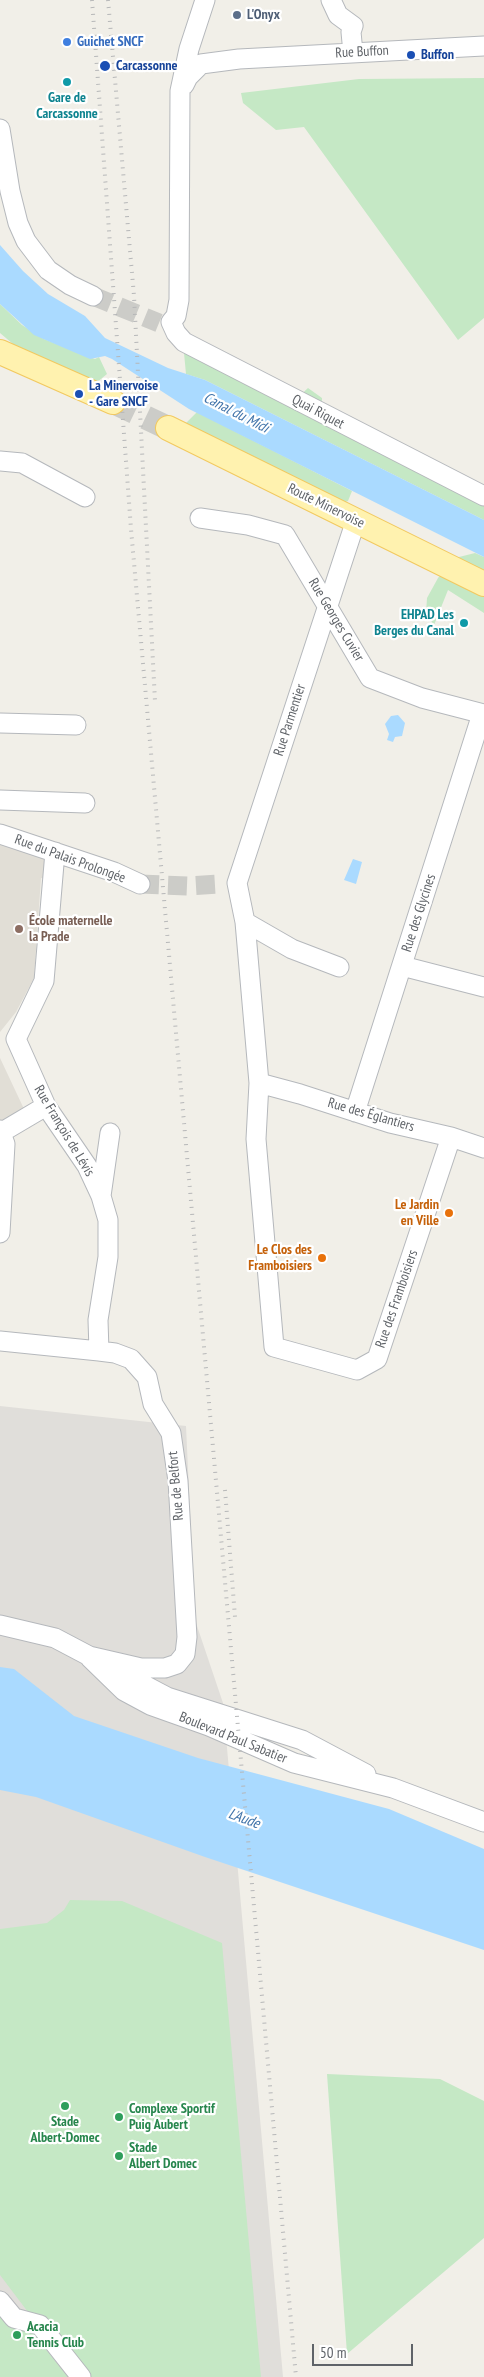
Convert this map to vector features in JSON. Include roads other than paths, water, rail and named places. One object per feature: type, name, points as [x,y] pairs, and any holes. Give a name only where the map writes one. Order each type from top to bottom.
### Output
[{"type":"main road","points":[[0,352],[113,402]]},
{"type":"main road","name":"Route Minervoise","points":[[168,428],[484,584]]},
{"type":"street","points":[[180,91],[190,50],[206,0]]},
{"type":"street","points":[[331,0],[338,15],[353,26],[351,32],[353,53]]},
{"type":"street","name":"Rue Buffon","points":[[180,91],[188,76],[201,64],[239,59],[484,46]]},
{"type":"street","name":"Rue Buffon","points":[[190,50],[204,50],[239,59]]},
{"type":"street","name":"Quai Riquet","points":[[180,91],[179,300],[176,316],[165,323],[184,342],[484,496]]},
{"type":"street","points":[[0,129],[10,191],[18,223],[26,241],[48,270],[70,285],[93,296]]},
{"type":"street","points":[[0,461],[22,463],[85,497]]},
{"type":"street","name":"Rue Georges Cuvier","points":[[200,518],[248,525],[285,535],[370,678],[422,698],[483,714]]},
{"type":"street","name":"Rue Parmentier","points":[[274,1347],[256,1139],[259,1083],[245,922],[229,883],[328,606],[356,520]]},
{"type":"street","name":"Rue des Glycines","points":[[355,1112],[483,714]]},
{"type":"street","points":[[0,723],[76,725]]},
{"type":"street","points":[[0,800],[85,803]]},
{"type":"street","name":"Rue du Palais Prolongée","points":[[0,834],[114,872],[140,884]]},
{"type":"street","name":"Rue François de Lévis","points":[[55,852],[44,981],[16,1039],[46,1106],[87,1166],[101,1196],[108,1220],[108,1257],[98,1320],[99,1350]]},
{"type":"street","points":[[245,922],[292,949],[339,967]]},
{"type":"street","points":[[402,966],[484,987]]},
{"type":"street","name":"Rue des Églantiers","points":[[259,1083],[390,1123],[451,1137],[484,1148]]},
{"type":"street","points":[[0,1233],[5,1164],[5,1144],[1,1131],[46,1106]]},
{"type":"street","points":[[101,1196],[110,1133]]},
{"type":"street","name":"Rue des Framboisiers","points":[[274,1347],[357,1370],[376,1359],[451,1137]]},
{"type":"street","name":"Rue de Belfort","points":[[0,1341],[99,1350],[131,1359],[147,1377],[153,1404],[171,1433],[178,1481],[187,1637],[185,1654],[177,1664],[165,1668],[141,1668],[89,1656]]},
{"type":"street","name":"Boulevard Paul Sabatier","points":[[0,1625],[55,1638],[167,1697],[302,1740],[393,1788],[484,1822]]},
{"type":"street","points":[[0,2301],[14,2318],[40,2325],[81,2377]]},
{"type":"water","name":"Canal du Midi","points":[[0,245],[23,271],[48,294],[85,316],[105,338],[168,368],[205,380],[484,520],[484,557],[189,409],[112,359],[105,356],[90,359],[34,335],[0,304]]},
{"type":"water","points":[[398,715],[405,723],[402,736],[395,737],[393,742],[387,740],[389,734],[385,724],[391,716]]},
{"type":"water","points":[[353,859],[362,862],[356,884],[344,880]]},
{"type":"water","name":"L'Aude","points":[[0,1667],[14,1669],[74,1716],[198,1758],[389,1809],[484,1849],[484,1950],[205,1857],[36,1797],[0,1790]]},
{"type":"tunnel","points":[[93,296],[159,323]]},
{"type":"tunnel","points":[[113,402],[168,428]]},
{"type":"tunnel","points":[[140,884],[187,886],[220,884]]},
{"type":"railway","points":[[92,0],[131,529],[296,2377]]},
{"type":"railway","points":[[108,0],[134,296],[155,701]]},
{"type":"railway","points":[[225,1490],[235,1617]]},
{"type":"place","name":"L'Onyx","points":[[237,15]]},
{"type":"place","name":"Guichet SNCF","points":[[67,42]]},
{"type":"place","name":"Buffon","points":[[411,55]]},
{"type":"place","name":"Carcassonne","points":[[105,66]]},
{"type":"place","name":"Gare de Carcassonne","points":[[67,82]]},
{"type":"place","name":"La Minervoise - Gare SNCF","points":[[79,394]]},
{"type":"place","name":"EHPAD Les Berges du Canal","points":[[464,623]]},
{"type":"place","name":"École maternelle la Prade","points":[[19,929]]},
{"type":"place","name":"Le Jardin en Ville","points":[[449,1213]]},
{"type":"place","name":"Le Clos des Framboisiers","points":[[322,1258]]},
{"type":"place","name":"Stade Albert-Domec","points":[[65,2106]]},
{"type":"place","name":"Complexe Sportif Puig Aubert","points":[[119,2117]]},
{"type":"place","name":"Stade Albert Domec","points":[[119,2156]]},
{"type":"place","name":"Acacia Tennis Club","points":[[17,2335]]}]
